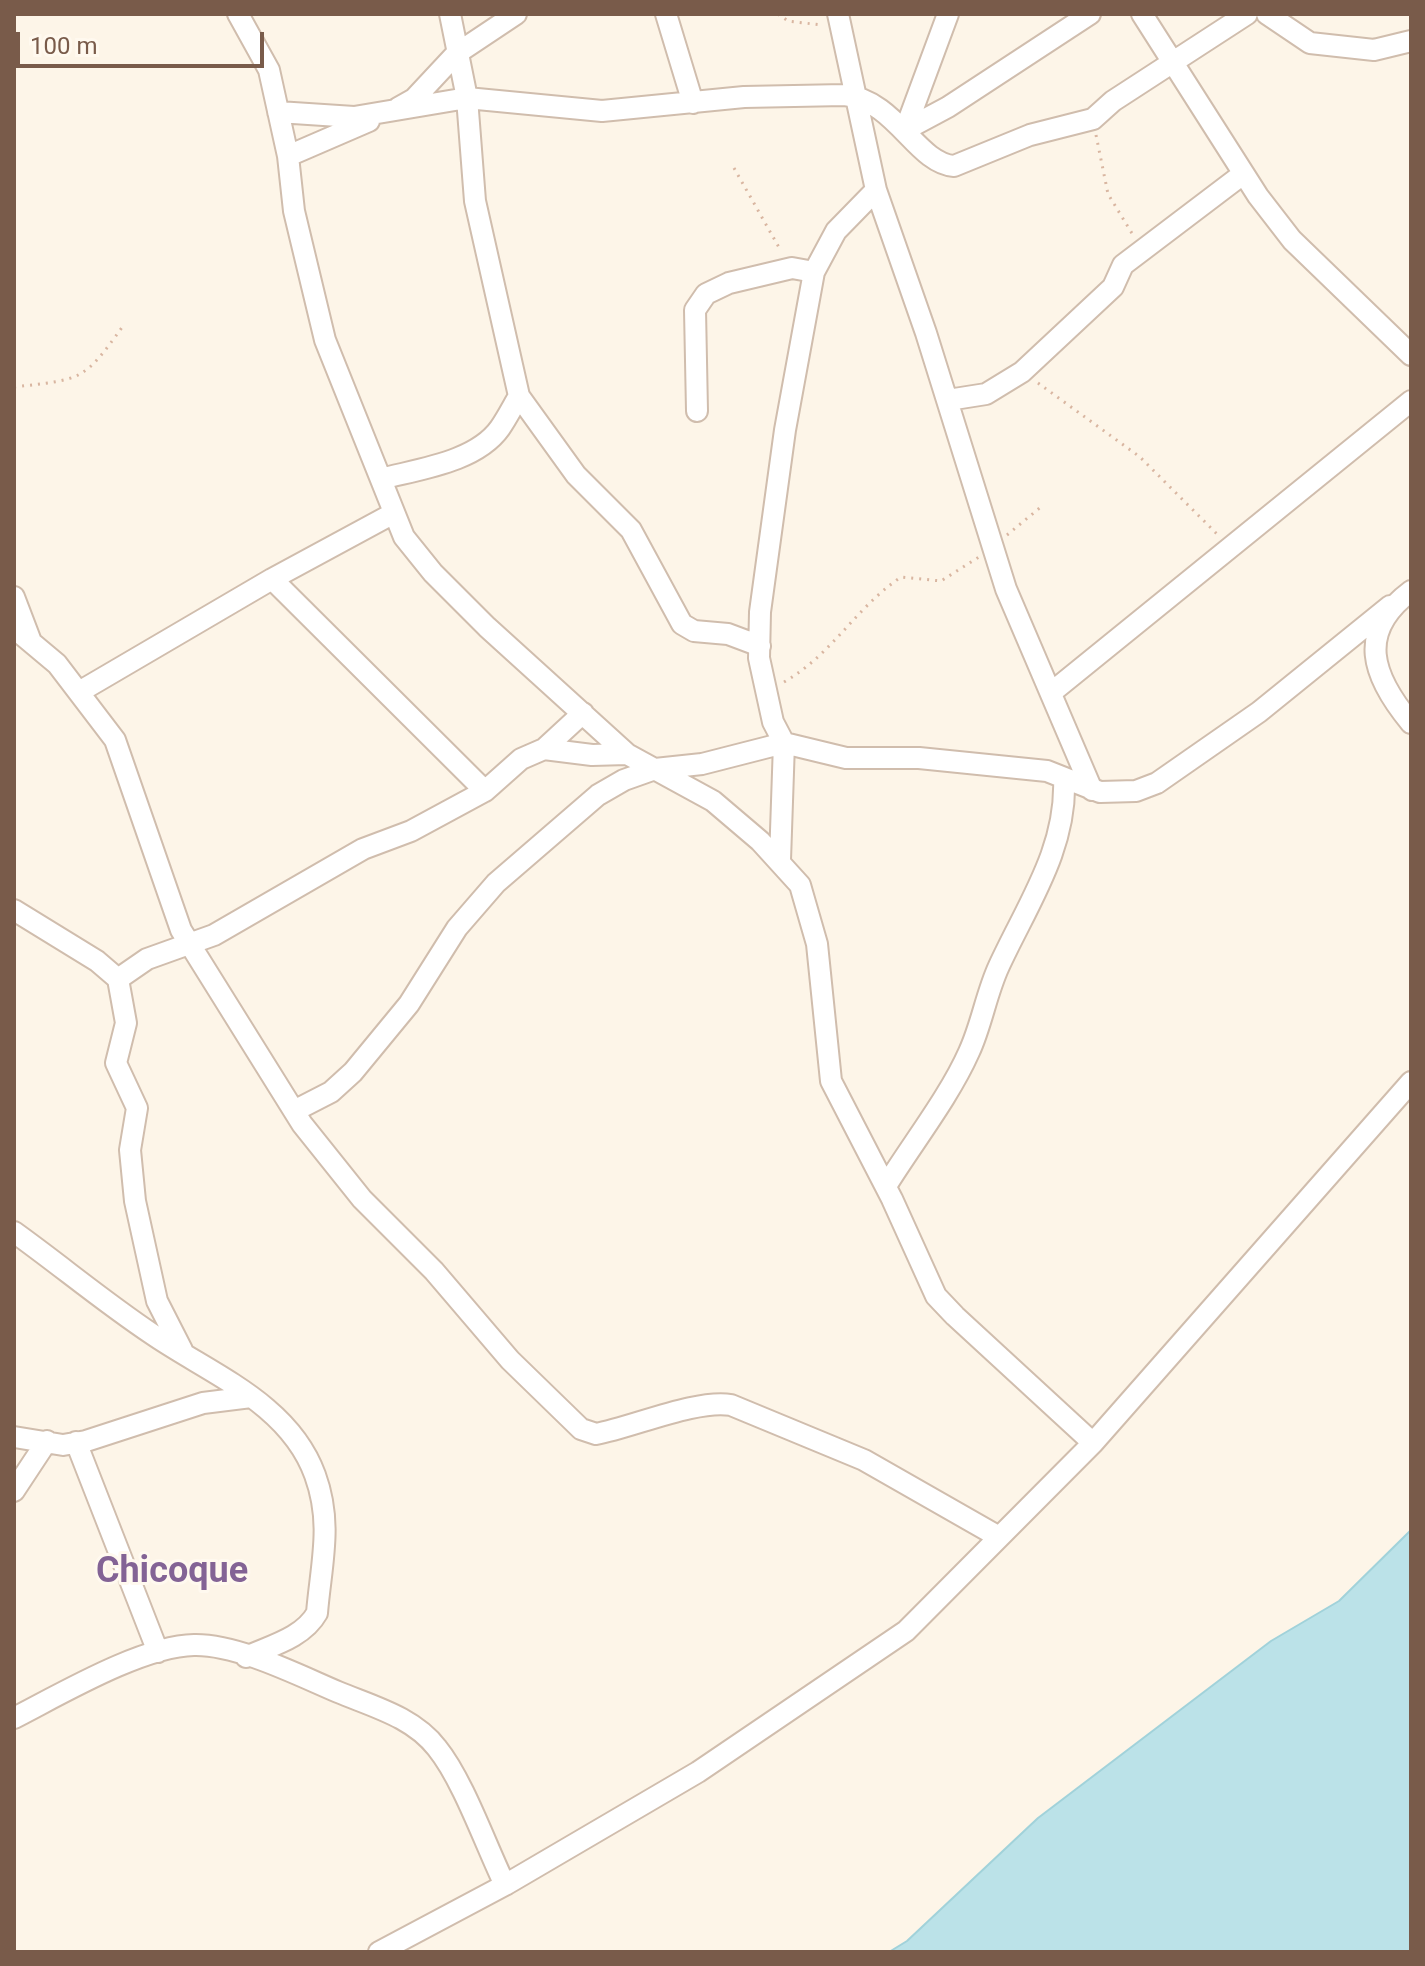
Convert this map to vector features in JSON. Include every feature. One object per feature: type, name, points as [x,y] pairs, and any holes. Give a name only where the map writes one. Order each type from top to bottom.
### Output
[{"type":"street","points":[[238,14],[269,70],[288,156],[294,211],[325,340],[404,537],[433,573],[487,627],[627,754],[713,801],[780,860],[800,885],[810,913],[824,991],[831,1081],[886,1186],[936,1296],[1093,1443]]},
{"type":"street","points":[[450,14],[467,98],[475,201],[509,365],[519,396],[576,475],[631,530],[682,624],[694,631],[728,634],[760,646]]},
{"type":"street","points":[[288,156],[389,113],[414,99],[456,54],[516,14]]},
{"type":"street","points":[[666,14],[693,103]]},
{"type":"street","points":[[905,130],[948,14]]},
{"type":"street","points":[[905,130],[948,107],[1090,14]]},
{"type":"street","points":[[1142,14],[1243,174],[1292,240],[1411,355]]},
{"type":"street","points":[[278,112],[354,117],[467,98],[602,111],[744,97],[853,96],[885,111],[945,165],[954,166],[979,159],[1030,135],[1093,119],[1113,101],[1247,14]]},
{"type":"street","points":[[1267,14],[1310,43],[1325,46],[1374,50],[1411,41]]},
{"type":"street","points":[[839,21],[876,190],[948,400],[1006,589],[1092,790]]},
{"type":"street","points":[[948,400],[986,394],[1022,372],[1113,287],[1123,265],[1243,174]]},
{"type":"street","points":[[780,860],[784,743],[762,681],[760,612],[785,430],[814,272],[836,231],[876,190]]},
{"type":"street","points":[[697,411],[695,310],[706,294],[729,283],[792,268],[814,272]]},
{"type":"street","points":[[381,479],[444,462],[482,445],[499,430],[519,396]]},
{"type":"street","points":[[1052,692],[1411,401]]},
{"type":"street","points":[[499,430],[539,421]]},
{"type":"street","points":[[79,692],[272,579],[394,513]]},
{"type":"street","points":[[272,579],[485,791]]},
{"type":"street","points":[[294,1111],[331,1092],[353,1072],[409,1004],[457,928],[496,883],[598,795],[655,769],[702,764],[784,743],[846,758],[956,761],[1047,771],[1092,790],[1119,794],[1157,783],[1259,712],[1411,591]]},
{"type":"street","points":[[14,597],[31,642]]},
{"type":"street","points":[[1390,606],[1374,645],[1375,659],[1378,673],[1411,723]]},
{"type":"street","points":[[14,628],[57,664],[115,740],[187,943],[294,1111],[388,1228],[434,1271],[510,1360],[581,1429],[596,1434],[699,1406],[731,1405],[864,1460],[999,1537]]},
{"type":"street","points":[[118,979],[147,959],[214,935],[363,849],[411,831],[485,791],[521,759],[544,749],[583,713]]},
{"type":"street","points":[[544,749],[592,755],[627,754]]},
{"type":"street","points":[[886,1186],[968,1055],[998,966],[1039,891],[1052,855],[1065,800],[1064,779]]},
{"type":"street","points":[[14,910],[97,961],[118,979],[126,1023],[116,1063],[137,1108],[130,1150],[135,1201],[157,1301],[184,1352]]},
{"type":"street","points":[[379,1952],[505,1885],[698,1772],[906,1631],[1093,1443],[1411,1082]]},
{"type":"street","points":[[14,1232],[154,1336],[184,1352],[251,1397],[298,1438],[315,1475],[327,1534],[317,1613],[311,1625],[246,1657]]},
{"type":"street","points":[[14,1437],[76,1442],[109,1436],[203,1403],[251,1397]]},
{"type":"street","points":[[14,1491],[47,1441]]},
{"type":"street","points":[[76,1442],[158,1652]]},
{"type":"street","points":[[14,1718],[74,1687],[158,1652],[195,1645],[219,1647],[419,1728],[439,1749],[455,1776],[505,1885]]},
{"type":"path","points":[[778,14],[788,21],[839,21]]},
{"type":"path","points":[[1093,119],[1108,194],[1142,249]]},
{"type":"path","points":[[734,168],[792,268]]},
{"type":"path","points":[[14,387],[72,379],[92,368],[123,326]]},
{"type":"path","points":[[1022,372],[1140,457],[1230,546]]},
{"type":"path","points":[[769,705],[780,685],[811,666],[835,644],[856,613],[888,585],[901,577],[941,581],[994,546],[1042,506]]},
{"type":"water","points":[[1411,1530],[1411,1952],[889,1952],[907,1941],[1038,1818],[1271,1641],[1339,1601]]},
{"type":"district","name":"Chicoque","points":[[172,1573]]}]
